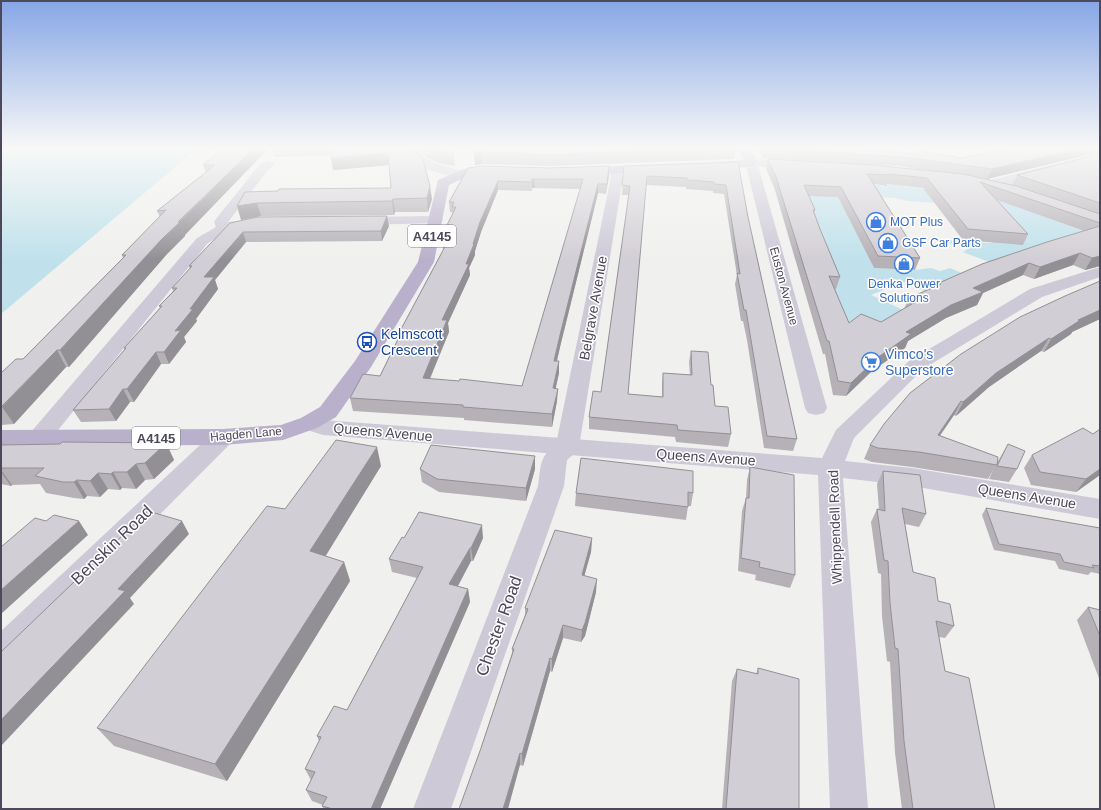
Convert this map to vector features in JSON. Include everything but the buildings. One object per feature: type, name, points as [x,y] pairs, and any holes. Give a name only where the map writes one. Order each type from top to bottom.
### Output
[{"type":"main road","name":"Hagden Lane","points":[[1,438],[223,438],[283,432],[309,423],[328,412],[368,356],[426,262],[443,185]]},
{"type":"street","points":[[224,228],[221,222],[250,185]]},
{"type":"street","name":"Belgrave Avenue","points":[[567,447],[614,185]]},
{"type":"street","name":"Euston Avenue","points":[[757,185],[816,408]]},
{"type":"street","points":[[984,185],[1010,192]]},
{"type":"street","points":[[340,222],[436,220]]},
{"type":"street","points":[[39,438],[202,241],[213,233],[224,228],[260,222],[276,222]]},
{"type":"street","name":"Whippendell Road","points":[[849,809],[830,468],[844,435],[916,365],[1036,293],[1100,272]]},
{"type":"street","name":"Queens Avenue","points":[[309,423],[323,427],[567,447],[779,462],[912,477],[1100,508]]},
{"type":"street","name":"Benskin Road","points":[[1,652],[223,438]]},
{"type":"street","name":"Chester Road","points":[[432,809],[551,486],[555,457],[567,447]]},
{"type":"shaded area","points":[[1,185],[154,185],[1,314]]},
{"type":"shaded area","points":[[796,185],[894,185],[998,200],[1097,236],[1002,267],[963,252],[971,247],[967,245],[944,243],[936,239],[992,243],[965,205],[908,201],[895,198],[838,195],[874,268],[915,270],[931,268],[940,271],[950,268],[964,274],[929,293],[904,282],[871,295],[914,315],[903,321],[839,324],[825,288],[835,289]]},
{"type":"place","name":"MOT Plus","points":[[876,222]]},
{"type":"place","name":"GSF Car Parts","points":[[888,243]]},
{"type":"place","name":"Denka Power Solutions","points":[[904,264]]},
{"type":"place","name":"Kelmscott Crescent","points":[[367,342]]},
{"type":"place","name":"Vimco's Superstore","points":[[871,362]]}]
